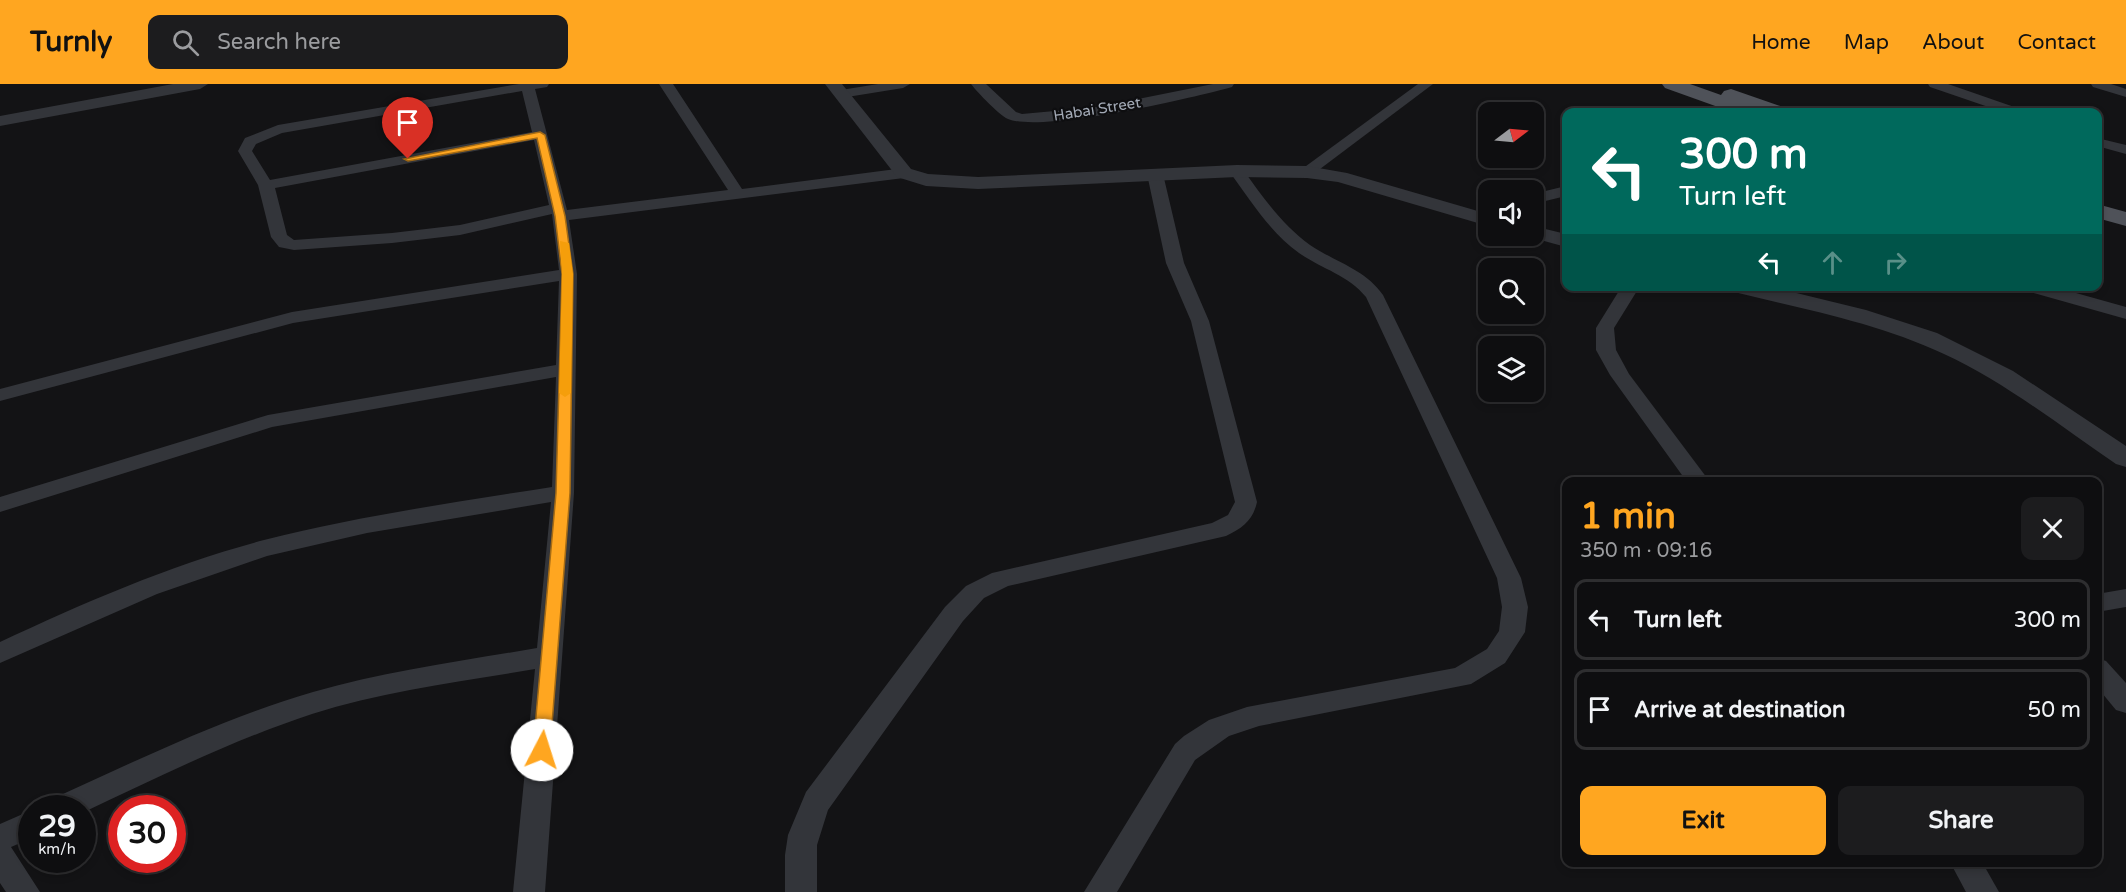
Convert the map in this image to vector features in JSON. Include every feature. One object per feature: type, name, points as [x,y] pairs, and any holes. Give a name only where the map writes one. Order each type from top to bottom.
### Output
[{"type":"main road","points":[[1672,84],[1739,108]]},
{"type":"main road","points":[[1701,84],[1768,108]]},
{"type":"main road","points":[[2102,212],[2126,219]]},
{"type":"main road","points":[[2102,218],[2126,225]]},
{"type":"street","points":[[0,121],[200,84]]},
{"type":"street","points":[[666,84],[738,194]]},
{"type":"street","points":[[837,89],[903,84]]},
{"type":"street","name":"Habai Street","points":[[978,84],[1011,114],[1021,118],[1035,118],[1098,111],[1199,92],[1227,84]]},
{"type":"street","points":[[1307,172],[1426,84]]},
{"type":"street","points":[[1938,84],[2004,108]]},
{"type":"street","points":[[2098,84],[2126,93]]},
{"type":"street","points":[[529,892],[563,493],[568,274],[559,212],[540,135],[535,85],[312,122],[261,135],[250,141],[245,151],[266,185],[279,237],[285,243],[294,245],[392,238],[460,230],[559,212],[904,174],[926,180],[970,183],[1237,171],[1307,172],[1340,177],[1478,217]]},
{"type":"street","points":[[837,89],[904,174]]},
{"type":"street","points":[[266,185],[540,135]]},
{"type":"street","points":[[2102,143],[2126,150]]},
{"type":"street","points":[[1100,892],[1185,752],[1204,734],[1231,722],[1259,715],[1461,676],[1496,656],[1512,632],[1515,607],[1509,578],[1374,295],[1364,281],[1348,270],[1305,249],[1283,231],[1266,213],[1237,171]]},
{"type":"street","points":[[801,892],[800,850],[807,820],[817,801],[954,614],[975,592],[1001,579],[1218,530],[1237,522],[1244,513],[1246,502],[1200,321],[1175,262],[1155,174]]},
{"type":"street","points":[[1544,196],[1562,192]]},
{"type":"street","points":[[1544,235],[1562,240]]},
{"type":"street","points":[[0,395],[292,318],[568,274]]},
{"type":"street","points":[[1628,291],[1605,328],[1606,350],[1620,375],[1695,477]]},
{"type":"street","points":[[1758,291],[1895,326],[1929,338],[1995,373],[2126,458]]},
{"type":"street","points":[[2046,291],[2126,313]]},
{"type":"street","points":[[0,505],[268,421],[565,369]]},
{"type":"street","points":[[0,653],[70,619],[165,581],[249,553],[370,525],[563,493]]},
{"type":"street","points":[[2102,602],[2126,598]]},
{"type":"street","points":[[92,795],[186,752],[272,717],[349,693],[550,656]]},
{"type":"street","points":[[2102,674],[2126,702]]},
{"type":"street","points":[[0,838],[18,830]]},
{"type":"street","points":[[0,857],[24,892]]},
{"type":"street","points":[[1968,867],[1983,892]]},
{"type":"slow traffic","points":[[564,243],[568,274],[565,393]]},
{"type":"route","points":[[408,159],[540,135],[560,216],[568,274],[563,493],[542,750]]}]
